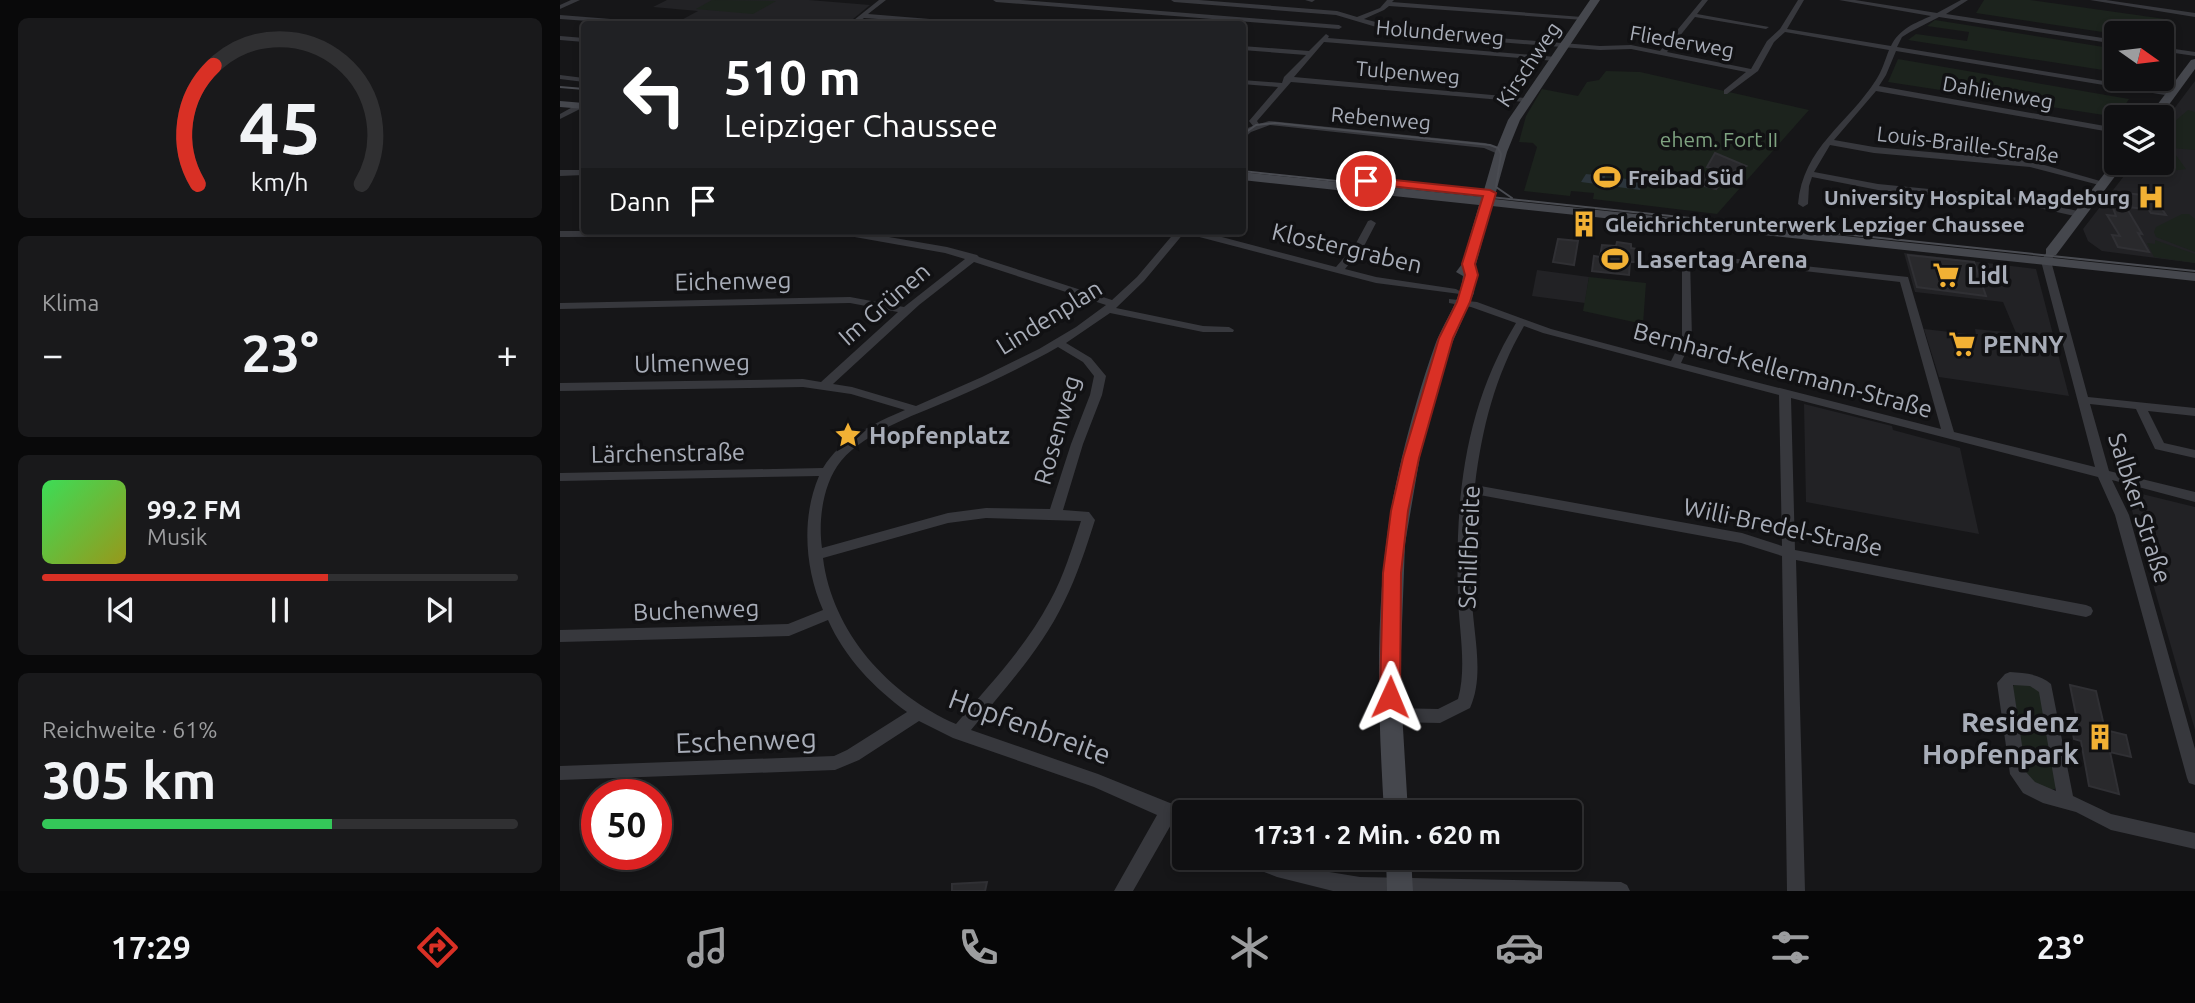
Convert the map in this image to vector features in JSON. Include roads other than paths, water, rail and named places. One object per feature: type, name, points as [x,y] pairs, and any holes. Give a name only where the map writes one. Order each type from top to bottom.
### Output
[{"type":"main road","name":"Kirschweg","points":[[1489,198],[1501,152],[1514,120],[1595,0]]},
{"type":"main road","points":[[2163,105],[2195,62]]},
{"type":"main road","points":[[560,104],[581,106]]},
{"type":"main road","points":[[1246,168],[1489,198],[2048,257],[2195,277]]},
{"type":"main road","points":[[2048,257],[2109,175]]},
{"type":"main road","points":[[1246,176],[1489,198]]},
{"type":"main road","points":[[1395,800],[1390,715],[1392,573],[1399,511],[1411,458],[1458,299],[1472,275],[1469,264],[1489,198]]},
{"type":"main road","points":[[2048,257],[2195,268]]},
{"type":"main road","points":[[1399,870],[1400,890]]},
{"type":"street","points":[[856,21],[883,0]]},
{"type":"street","points":[[996,0],[1339,27]]},
{"type":"street","name":"Fliederweg","points":[[1174,0],[1337,13],[1411,33],[1565,45],[1620,44],[1751,71]]},
{"type":"street","points":[[1304,10],[1310,0]]},
{"type":"street","points":[[1662,53],[1705,0]]},
{"type":"street","points":[[1727,92],[1751,71],[1771,41],[1783,30],[1801,0]]},
{"type":"street","points":[[1842,0],[2104,40]]},
{"type":"street","points":[[1803,204],[1802,188],[1809,174],[1829,142],[1875,88],[1899,37],[1930,17],[1940,16],[1965,0]]},
{"type":"street","points":[[2093,0],[2195,15]]},
{"type":"street","points":[[560,1],[574,1]]},
{"type":"street","points":[[560,7],[574,1]]},
{"type":"street","points":[[1246,133],[1322,40],[1339,27],[1390,2],[1582,19]]},
{"type":"street","points":[[1694,15],[1766,27]]},
{"type":"street","points":[[862,16],[928,21]]},
{"type":"street","points":[[560,17],[611,21]]},
{"type":"street","points":[[1783,30],[2171,94]]},
{"type":"street","points":[[560,38],[581,40]]},
{"type":"street","name":"Holunderweg","points":[[1322,40],[1556,60]]},
{"type":"street","points":[[1246,48],[1310,53]]},
{"type":"street","points":[[2174,50],[2195,54]]},
{"type":"street","points":[[560,77],[581,79]]},
{"type":"street","points":[[1246,82],[1285,82]]},
{"type":"street","name":"Tulpenweg","points":[[1285,82],[1525,100]]},
{"type":"street","name":"Dahlienweg","points":[[1875,88],[2104,129]]},
{"type":"street","points":[[560,117],[581,107]]},
{"type":"street","points":[[1246,121],[1255,124]]},
{"type":"street","name":"Rebenweg","points":[[1255,124],[1269,123],[1485,146],[1501,152]]},
{"type":"street","name":"Louis-Braille-Straße","points":[[1829,142],[1874,150],[2030,164],[2103,183]]},
{"type":"street","points":[[560,173],[581,173]]},
{"type":"street","points":[[1809,174],[1878,187],[2021,201],[2079,214]]},
{"type":"street","points":[[1339,270],[1359,246],[1371,223]]},
{"type":"street","points":[[560,234],[581,234]]},
{"type":"street","points":[[863,235],[974,257],[1111,306],[1203,329],[1230,330]]},
{"type":"street","name":"Lindenplan","points":[[918,410],[996,374],[1056,342],[1111,306],[1144,275],[1178,235]]},
{"type":"street","name":"Klostergraben","points":[[1203,235],[1458,299]]},
{"type":"street","points":[[1675,365],[1687,340],[1685,255],[1904,279],[1949,435]]},
{"type":"street","name":"Im Grünen","points":[[824,386],[907,311],[974,257]]},
{"type":"street","name":"Salbker Straße","points":[[2048,257],[2104,475],[2122,515],[2195,778]]},
{"type":"street","name":"Bernhard-Kellermann-Straße","points":[[1458,299],[1521,323],[1675,365],[2195,497]]},
{"type":"street","name":"Eichenweg","points":[[560,306],[850,300],[907,311]]},
{"type":"street","name":"Schilfbreite","points":[[1390,715],[1440,716],[1464,703],[1469,678],[1464,528],[1469,489],[1483,397],[1501,353],[1521,323]]},
{"type":"street","name":"Rosenweg","points":[[958,733],[1028,648],[1063,589],[1088,518],[1083,515],[1055,514],[1100,379],[1092,365],[1056,342]]},
{"type":"street","name":"Ulmenweg","points":[[560,387],[779,382],[824,386]]},
{"type":"street","points":[[824,386],[918,410]]},
{"type":"street","points":[[1785,393],[1796,891]]},
{"type":"street","points":[[2083,400],[2195,412]]},
{"type":"street","points":[[2140,406],[2159,446],[2195,454]]},
{"type":"street","points":[[826,472],[852,444],[918,410]]},
{"type":"street","name":"Lärchenstraße","points":[[560,477],[826,472]]},
{"type":"street","name":"Hopfenbreite","points":[[826,472],[815,517],[818,577],[830,612],[846,642],[890,691],[919,713],[958,733],[1100,781],[1172,813]]},
{"type":"street","name":"Willi-Bredel-Straße","points":[[1469,489],[1742,538],[1787,553],[2087,611]]},
{"type":"street","points":[[815,555],[948,518],[986,513],[1055,514]]},
{"type":"street","name":"Buchenweg","points":[[560,636],[789,629],[830,612]]},
{"type":"street","points":[[2066,802],[2046,689],[2042,684],[2029,679],[2010,678],[2005,683],[2018,774],[2032,792],[2079,806],[2110,822],[2195,841]]},
{"type":"street","name":"Eschenweg","points":[[560,773],[835,762],[853,755],[919,713]]},
{"type":"street","points":[[1123,891],[1168,811]]},
{"type":"street","points":[[1274,870],[1297,881],[1329,888],[1400,890],[1495,887],[1621,891]]},
{"type":"tram line","points":[[560,87],[581,89]]},
{"type":"tram line","points":[[1246,132],[1256,125],[1275,123],[1490,145],[1498,148],[1501,154],[1496,187],[1512,198]]},
{"type":"tram line","points":[[1246,171],[2195,271]]},
{"type":"place","name":"Freibad Süd","points":[[1607,177]]},
{"type":"place","name":"University Hospital Magdeburg","points":[[2151,197]]},
{"type":"place","name":"Gleichrichterunterwerk Lepziger Chaussee","points":[[1584,224]]},
{"type":"place","name":"Lasertag Arena","points":[[1615,259]]},
{"type":"place","name":"Lidl","points":[[1946,275]]},
{"type":"place","name":"PENNY","points":[[1962,344]]},
{"type":"place","name":"Hopfenplatz","points":[[848,435]]},
{"type":"place","name":"Residenz Hopfenpark","points":[[2100,737]]},
{"type":"park label","name":"ehem. Fort II","points":[[1719,139]]}]
